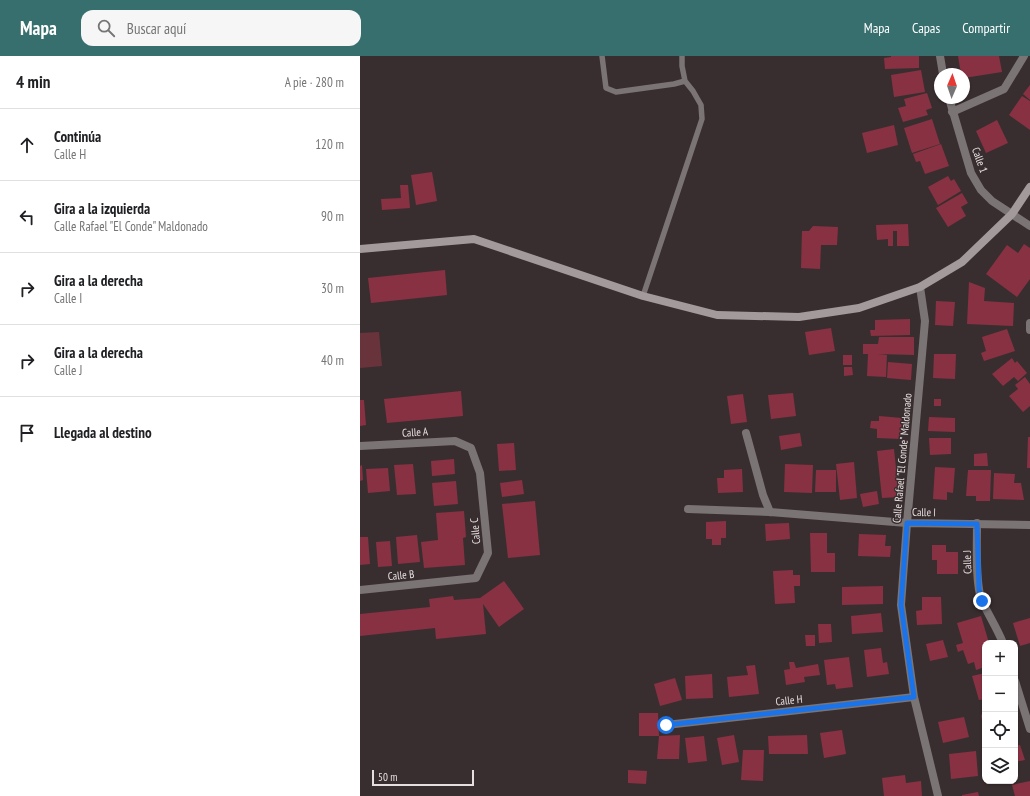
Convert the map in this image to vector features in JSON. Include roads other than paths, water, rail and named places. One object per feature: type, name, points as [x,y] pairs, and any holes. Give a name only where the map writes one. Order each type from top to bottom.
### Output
[{"type":"street","points":[[940,56],[942,68]]},
{"type":"street","points":[[952,112],[1004,88],[1024,56]]},
{"type":"street","name":"Calle 1","points":[[950,104],[971,173],[981,190],[992,201],[1030,226]]},
{"type":"street","points":[[360,249],[474,239],[643,296],[717,315],[799,317],[859,308],[920,287],[962,262],[1012,214],[1030,187]]},
{"type":"street","name":"Calle Rafael \"El Conde\" Maldonado","points":[[920,287],[925,321],[901,605],[914,697],[938,796]]},
{"type":"street","points":[[1030,323],[1030,330]]},
{"type":"street","points":[[746,433],[770,512]]},
{"type":"street","name":"Calle A","points":[[360,446],[455,441],[471,448]]},
{"type":"street","name":"Calle C","points":[[443,581],[476,578],[488,553],[480,473],[471,448]]},
{"type":"street","name":"Calle I","points":[[688,509],[770,512],[907,523],[1030,525]]},
{"type":"street","name":"Calle J","points":[[977,524],[979,589],[982,601],[1002,640]]},
{"type":"street","name":"Calle B","points":[[360,590],[443,581]]},
{"type":"street","points":[[1018,691],[1030,729]]},
{"type":"street","name":"Calle H","points":[[666,725],[914,697]]},
{"type":"lane","points":[[602,56],[606,88],[609,91],[616,92],[674,84],[685,81]]},
{"type":"lane","points":[[643,296],[702,119],[701,105],[685,81],[682,56]]}]
